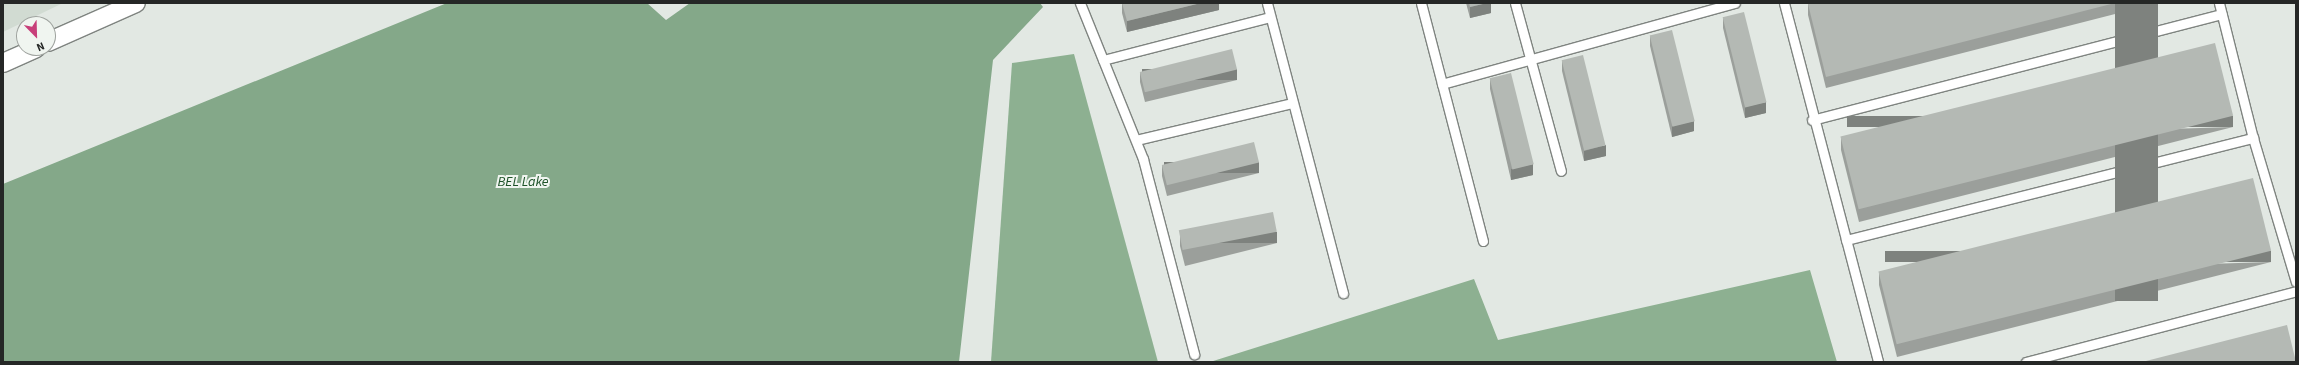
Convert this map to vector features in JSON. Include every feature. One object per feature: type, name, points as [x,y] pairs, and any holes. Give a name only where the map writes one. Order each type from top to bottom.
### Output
[{"type":"street","points":[[56,38],[136,3]]},
{"type":"street","points":[[3,63],[18,56]]},
{"type":"lane","points":[[1080,3],[1136,140],[1194,354]]},
{"type":"lane","points":[[1266,3],[1343,293]]},
{"type":"lane","points":[[1421,3],[1483,241]]},
{"type":"lane","points":[[1515,3],[1561,171]]},
{"type":"lane","points":[[1442,84],[1735,3]]},
{"type":"lane","points":[[1784,3],[1812,120],[1846,240],[1878,362]]},
{"type":"lane","points":[[2219,3],[2253,138],[2296,282]]},
{"type":"lane","points":[[1812,120],[2222,14]]},
{"type":"lane","points":[[1103,60],[1270,17]]},
{"type":"lane","points":[[1136,140],[1293,103]]},
{"type":"lane","points":[[1846,240],[2253,138]]},
{"type":"lane","points":[[2026,362],[2296,291]]},
{"type":"shaded area","points":[[3,3],[63,3],[36,16],[16,16],[16,26],[3,32]]},
{"type":"shaded area","points":[[1074,54],[1158,362],[991,362],[1012,63]]},
{"type":"shaded area","points":[[1810,270],[1837,362],[1210,362],[1474,279],[1498,340]]},
{"type":"water","name":"BEL Lake","points":[[447,3],[647,3],[666,20],[690,3],[1040,3],[1043,7],[993,60],[959,362],[3,362],[3,184]]},
{"type":"building","points":[[1122,3],[1201,3],[1127,21]]},
{"type":"building","points":[[1469,3],[1487,3],[1470,7]]},
{"type":"building","points":[[2115,3],[1826,77],[1808,4]]},
{"type":"building","points":[[1744,12],[1766,102],[1745,108],[1723,17]]},
{"type":"building","points":[[1672,30],[1695,121],[1672,127],[1650,36]]},
{"type":"building","points":[[2215,43],[2233,116],[1859,209],[1840,136]]},
{"type":"building","points":[[1232,49],[1237,69],[1145,92],[1140,72]]},
{"type":"building","points":[[1583,55],[1605,145],[1584,151],[1562,60]]},
{"type":"building","points":[[1511,73],[1534,164],[1512,170],[1490,78]]},
{"type":"building","points":[[1254,142],[1259,162],[1167,185],[1162,165]]},
{"type":"building","points":[[2253,178],[2271,251],[1897,344],[1878,271]]},
{"type":"building","points":[[1273,212],[1277,232],[1183,250],[1179,230]]},
{"type":"building","points":[[2287,325],[2296,362],[2142,362]]}]
